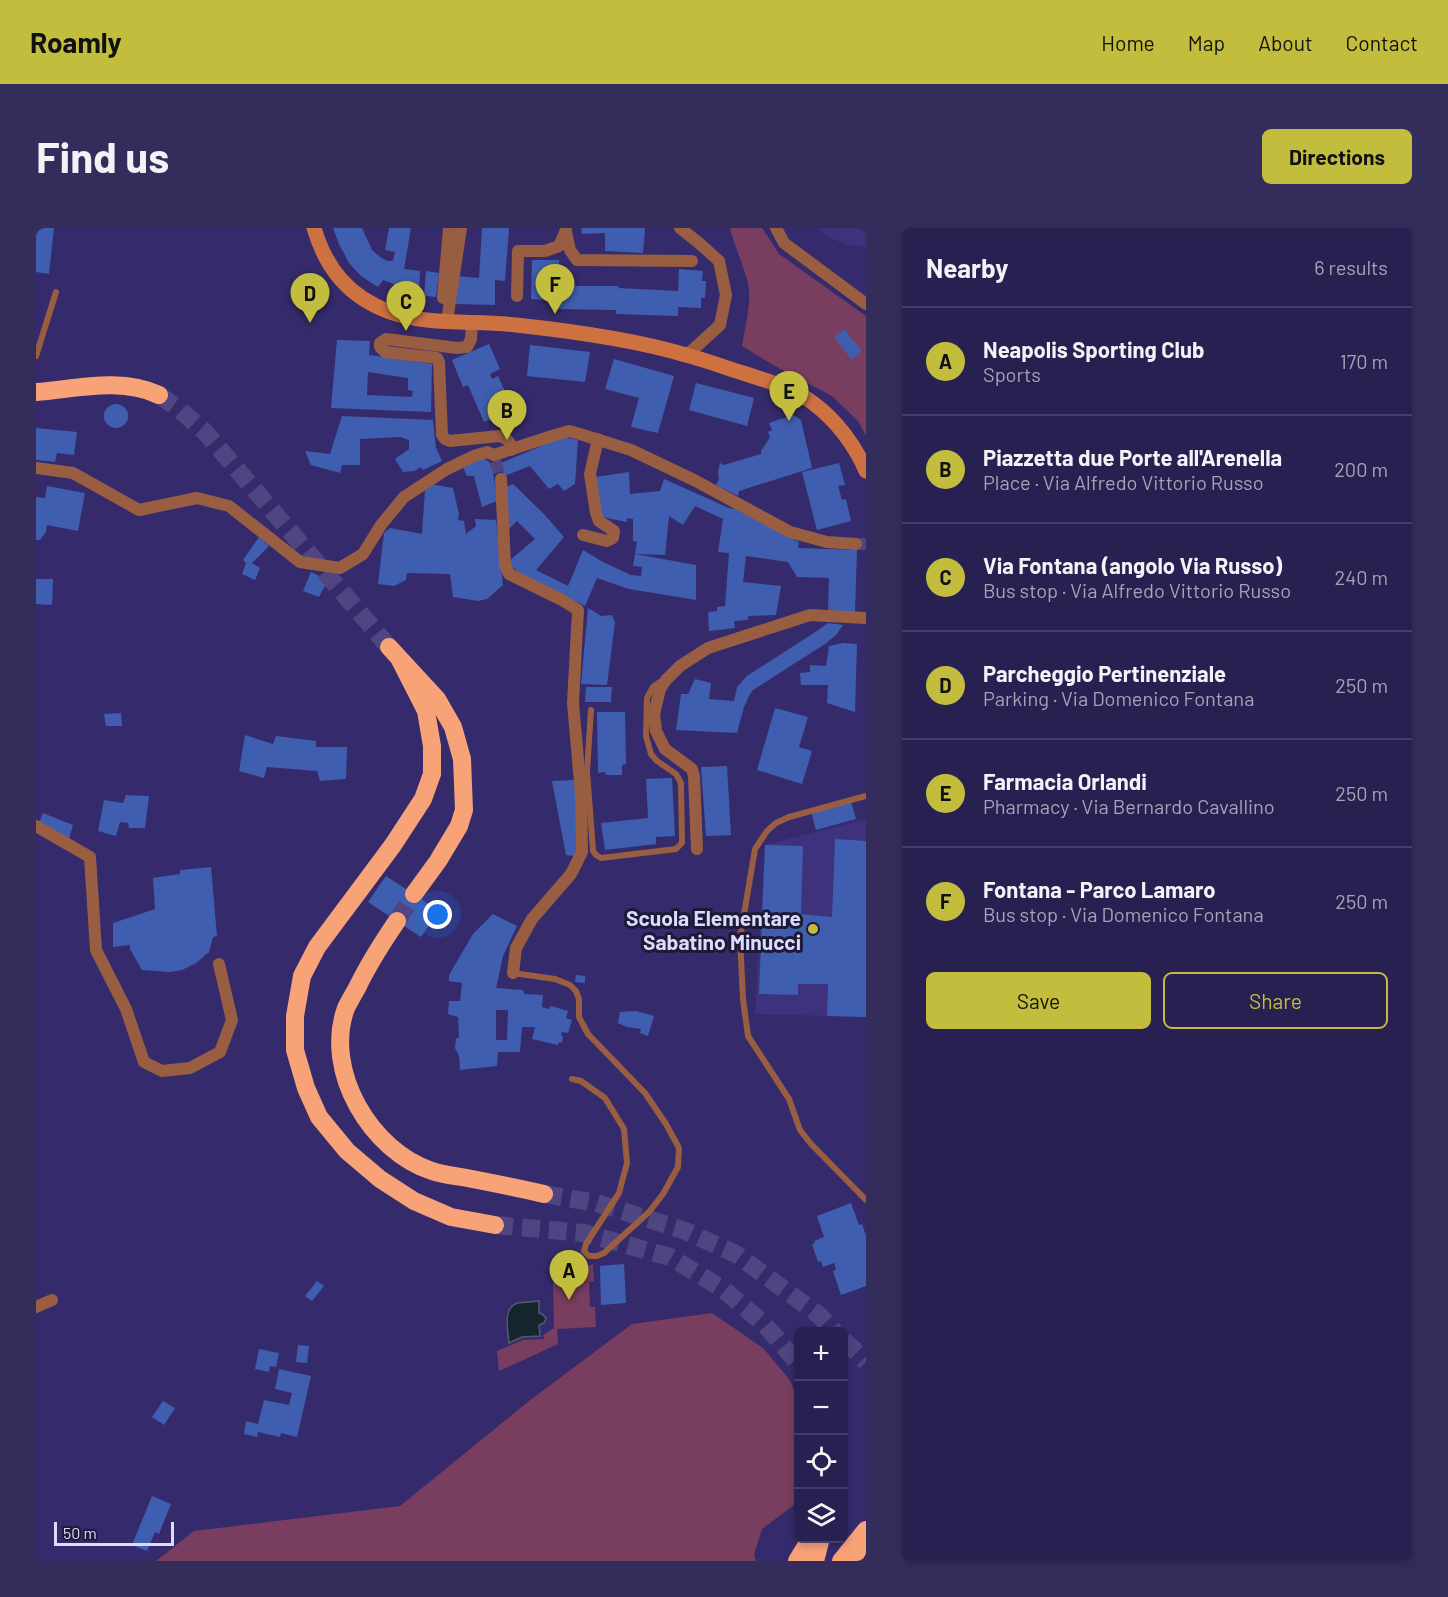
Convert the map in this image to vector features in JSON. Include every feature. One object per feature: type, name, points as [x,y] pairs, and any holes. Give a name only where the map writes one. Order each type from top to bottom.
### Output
[{"type":"highway","points":[[36,392],[119,385],[147,389],[159,395]]},
{"type":"highway","points":[[414,894],[438,861],[459,826],[464,810],[462,759],[453,728],[437,699],[395,653],[426,711],[432,746],[432,774],[423,799],[393,845],[317,947],[302,976],[294,1016],[295,1050],[306,1088],[319,1117],[347,1152],[380,1179],[414,1201],[451,1217],[495,1225]]},
{"type":"highway","points":[[396,921],[371,960],[346,1009],[340,1035],[341,1058],[347,1083],[360,1108],[375,1131],[393,1150],[412,1162],[432,1171],[544,1194]]},
{"type":"highway","points":[[842,1561],[866,1530]]},
{"type":"highway","points":[[797,1561],[808,1543]]},
{"type":"highway","points":[[815,1561],[820,1543]]},
{"type":"highway","points":[[860,1561],[866,1550]]},
{"type":"main road","points":[[314,228],[319,244],[332,269],[344,284],[359,296],[390,312],[422,320],[516,325],[628,341],[687,355],[791,389],[813,402],[830,418],[860,456],[866,471]]},
{"type":"street","points":[[444,321],[449,228]]},
{"type":"street","points":[[444,321],[461,228]]},
{"type":"street","points":[[680,228],[719,261],[726,295],[720,325],[687,355]]},
{"type":"street","points":[[776,228],[784,243],[866,304]]},
{"type":"street","points":[[566,230],[570,250],[577,260],[692,261]]},
{"type":"street","points":[[517,296],[518,251],[545,251],[559,246],[566,230]]},
{"type":"street","points":[[472,322],[471,339],[467,347],[457,348],[386,339],[382,341],[380,347],[385,352],[437,358],[442,435],[445,439],[450,441],[499,436],[511,442],[511,450]]},
{"type":"street","points":[[36,468],[73,473],[139,510],[197,498],[229,506],[300,562],[340,568],[363,554],[381,525],[404,497],[447,469],[474,456],[487,452],[494,458],[568,431],[631,450],[694,480],[790,532],[827,542],[856,544]]},
{"type":"street","points":[[583,535],[607,541],[613,538],[614,531],[599,521],[596,513],[590,474],[598,439]]},
{"type":"street","points":[[501,479],[505,565],[508,574],[578,610],[573,703],[581,794],[582,852],[572,874],[532,919],[516,948],[513,973]]},
{"type":"street","points":[[697,849],[692,769],[665,749],[656,731],[654,714],[660,689],[666,680],[680,666],[708,648],[810,615],[866,618]]},
{"type":"street","points":[[36,826],[90,857],[96,950],[126,1009],[144,1062],[162,1071],[190,1068],[220,1052],[232,1020],[219,964]]},
{"type":"street","points":[[36,1308],[52,1300]]},
{"type":"lane","points":[[36,356],[56,292]]},
{"type":"lane","points":[[591,710],[587,771],[593,851],[601,858],[676,849],[682,843],[681,783],[676,774],[651,754],[646,736],[647,698],[653,687],[666,680]]},
{"type":"lane","points":[[866,796],[789,817],[776,823],[767,831],[755,849],[740,938],[743,999],[748,1036],[789,1099],[800,1130],[866,1200]]},
{"type":"lane","points":[[513,973],[555,979],[570,985],[576,991],[579,999],[579,1017],[588,1034],[645,1093],[679,1148],[678,1167],[663,1194],[649,1212],[604,1253],[597,1256],[589,1256],[584,1251],[586,1244],[619,1193],[627,1163],[624,1129],[605,1098],[581,1081],[572,1079]]},
{"type":"shaded area","points":[[730,228],[762,228],[779,254],[866,316],[866,436],[858,421],[832,396],[742,346],[749,306],[749,291]]},
{"type":"shaded area","points":[[817,228],[866,228],[866,247],[845,244],[828,237]]},
{"type":"shaded area","name":"Scuola Elementare Sabatino Minucci","points":[[866,819],[866,1017],[755,1014],[765,845]]},
{"type":"shaded area","points":[[593,1264],[594,1281],[589,1282],[590,1307],[595,1307],[596,1327],[557,1329],[558,1344],[499,1371],[497,1351],[523,1340],[544,1339],[543,1335],[554,1328],[553,1281]]},
{"type":"shaded area","points":[[712,1313],[763,1348],[789,1379],[794,1390],[794,1505],[762,1529],[754,1555],[756,1561],[156,1561],[194,1531],[400,1506],[529,1401],[632,1324]]},
{"type":"water","points":[[539,1301],[539,1313],[546,1318],[544,1323],[539,1325],[540,1336],[522,1337],[509,1343],[507,1320],[510,1309],[518,1303]]},
{"type":"building","points":[[36,228],[54,228],[49,274],[36,272]]},
{"type":"building","points":[[333,228],[362,228],[372,250],[387,261],[393,261],[395,252],[385,250],[389,228],[411,228],[404,269],[420,271],[419,292],[415,291],[414,295],[393,291],[394,284],[383,280],[378,287],[361,276],[349,263]]},
{"type":"building","points":[[482,228],[509,228],[505,281],[495,280],[495,305],[454,304],[456,276],[479,278]]},
{"type":"building","points":[[581,228],[645,228],[643,253],[605,251],[605,233],[582,234]]},
{"type":"building","points":[[532,260],[559,260],[558,286],[619,286],[618,288],[678,291],[679,269],[703,271],[702,281],[706,281],[705,298],[701,298],[701,308],[678,307],[678,316],[616,314],[616,310],[557,309],[557,301],[531,299]]},
{"type":"building","points":[[426,271],[439,273],[436,297],[424,296]]},
{"type":"building","points":[[844,329],[862,351],[852,360],[834,337]]},
{"type":"building","points":[[337,340],[370,341],[369,355],[432,364],[431,412],[331,408]],"holes":[[[368,372],[408,378],[408,390],[413,391],[412,397],[367,395]]]},
{"type":"building","points":[[489,344],[500,369],[490,374],[492,379],[498,376],[513,410],[484,422],[468,385],[463,387],[452,360]]},
{"type":"building","points":[[530,345],[590,352],[585,382],[527,376]]},
{"type":"building","points":[[614,359],[674,376],[658,433],[631,427],[639,398],[605,389]]},
{"type":"building","points":[[696,383],[754,398],[747,426],[689,410]]},
{"type":"building","points":[[116,404],[124,408],[128,416],[124,424],[116,428],[108,424],[104,416],[108,408]]},
{"type":"building","points":[[793,415],[801,420],[812,468],[739,491],[738,496],[716,485],[719,479],[720,463],[724,465],[761,454],[770,437],[768,432],[772,430],[769,423]]},
{"type":"building","points":[[342,416],[433,420],[436,448],[442,461],[423,470],[421,467],[414,471],[403,472],[395,459],[409,449],[409,440],[400,437],[360,439],[360,465],[342,465],[340,473],[311,465],[305,451],[330,454]]},
{"type":"building","points":[[36,428],[77,432],[74,455],[57,453],[55,462],[36,460]]},
{"type":"building","points":[[563,437],[578,440],[575,484],[564,491],[558,484],[549,489],[530,466],[504,476],[501,463]]},
{"type":"building","points":[[482,457],[492,464],[497,501],[482,507],[474,476],[467,476],[463,467]]},
{"type":"building","points":[[839,463],[845,485],[838,486],[842,500],[846,499],[851,521],[817,530],[802,472]]},
{"type":"building","points":[[629,472],[630,494],[660,491],[664,479],[735,509],[799,542],[798,548],[857,550],[855,612],[828,611],[829,578],[797,577],[788,562],[746,556],[743,582],[781,586],[776,615],[748,616],[748,620],[734,621],[735,628],[709,631],[708,612],[717,611],[717,607],[725,606],[729,553],[718,552],[723,519],[695,506],[683,525],[669,516],[665,555],[635,554],[637,542],[633,541],[633,519],[627,518],[627,522],[602,517],[595,477]]},
{"type":"building","points":[[430,484],[453,488],[459,514],[458,520],[464,521],[466,534],[476,526],[475,519],[496,520],[503,585],[487,599],[478,601],[453,597],[450,574],[407,573],[406,580],[394,586],[378,584],[384,533],[390,528],[422,534],[425,490]]},
{"type":"building","points":[[513,484],[564,537],[536,570],[568,586],[583,550],[631,575],[641,576],[642,567],[633,566],[635,554],[696,565],[696,600],[629,589],[597,578],[585,606],[518,572],[509,561],[535,539],[517,521],[508,530],[506,487]]},
{"type":"building","points":[[47,486],[85,493],[78,531],[47,525],[46,532],[40,540],[36,540],[36,497],[45,498]]},
{"type":"building","points":[[259,537],[269,546],[252,563],[260,568],[255,580],[242,574],[246,563],[243,560]]},
{"type":"building","points":[[311,572],[328,580],[319,597],[303,591]]},
{"type":"building","points":[[36,579],[53,579],[52,605],[36,604]]},
{"type":"building","points":[[588,608],[601,616],[612,615],[615,622],[607,685],[581,684]]},
{"type":"building","points":[[828,623],[843,625],[825,644],[753,690],[744,707],[737,733],[676,730],[681,694],[688,694],[695,679],[711,683],[709,699],[734,701],[737,687],[747,676]]},
{"type":"building","points":[[843,643],[857,644],[855,712],[827,703],[828,685],[801,685],[800,673],[810,672],[810,665],[826,666],[829,646]]},
{"type":"building","points":[[586,687],[612,687],[611,702],[585,702]]},
{"type":"building","points":[[775,708],[808,717],[799,747],[812,751],[802,784],[757,770]]},
{"type":"building","points":[[597,712],[625,712],[626,764],[622,765],[622,775],[598,773]]},
{"type":"building","points":[[121,713],[122,726],[106,726],[104,714]]},
{"type":"building","points":[[245,735],[273,744],[276,736],[316,741],[316,747],[347,747],[346,779],[320,781],[317,771],[267,767],[264,778],[239,771]]},
{"type":"building","points":[[727,766],[731,835],[706,836],[701,767]]},
{"type":"building","points":[[672,778],[675,836],[656,837],[656,844],[605,850],[601,823],[648,818],[646,779]]},
{"type":"building","points":[[574,780],[578,816],[577,847],[574,856],[566,855],[552,781]]},
{"type":"building","points":[[126,795],[149,796],[145,828],[129,828],[128,823],[120,822],[116,836],[98,831],[104,800],[123,803]]},
{"type":"building","points":[[851,801],[856,819],[816,830],[811,811]]},
{"type":"building","points":[[43,813],[73,825],[69,839],[38,825]]},
{"type":"building","name":"Scuola Elementare Sabatino Minucci","points":[[835,839],[866,841],[866,1017],[827,1016],[828,984],[798,984],[798,995],[759,994],[765,845],[803,846],[801,914],[832,917]]},
{"type":"building","points":[[211,867],[217,936],[213,937],[209,952],[196,963],[182,970],[170,972],[142,970],[130,945],[113,947],[113,923],[155,909],[153,878],[180,874],[180,870]]},
{"type":"building","points":[[386,876],[439,911],[421,937],[368,902]]},
{"type":"building","points":[[493,914],[517,926],[503,956],[496,988],[523,990],[524,994],[543,995],[542,1007],[549,1009],[551,1006],[568,1011],[566,1018],[572,1020],[568,1033],[562,1032],[562,1043],[559,1042],[558,1045],[532,1039],[535,1027],[522,1027],[520,1052],[498,1052],[497,1066],[460,1070],[459,1056],[455,1048],[456,1039],[459,1037],[458,1017],[448,1014],[449,1001],[460,1001],[462,983],[449,981],[449,975],[473,934]],"holes":[[[496,1010],[508,1010],[507,1040],[496,1040]]]},
{"type":"building","points":[[576,975],[585,976],[585,983],[575,982]]},
{"type":"building","points":[[636,1011],[654,1016],[648,1036],[640,1033],[641,1029],[618,1023],[620,1012]]},
{"type":"building","points":[[851,1203],[859,1225],[862,1224],[866,1236],[866,1286],[841,1295],[833,1271],[836,1270],[834,1263],[823,1267],[821,1261],[818,1262],[812,1244],[824,1237],[817,1216]]},
{"type":"building","points":[[624,1264],[626,1303],[601,1305],[600,1266]]},
{"type":"building","points":[[317,1281],[324,1286],[312,1301],[305,1296]]},
{"type":"building","points":[[298,1345],[309,1346],[307,1363],[296,1362]]},
{"type":"building","points":[[259,1349],[279,1353],[276,1367],[270,1366],[269,1372],[255,1369]]},
{"type":"building","points":[[279,1369],[311,1376],[297,1437],[281,1433],[280,1437],[258,1432],[257,1437],[244,1434],[246,1421],[258,1424],[264,1400],[289,1405],[292,1393],[275,1389]]},
{"type":"building","points":[[163,1401],[175,1408],[164,1425],[152,1417]]},
{"type":"building","points":[[152,1496],[171,1504],[159,1534],[155,1532],[147,1551],[132,1545]]},
{"type":"tunnel","points":[[159,395],[205,432],[389,647]]},
{"type":"tunnel","points":[[495,461],[501,479]]},
{"type":"tunnel","points":[[856,544],[866,544]]},
{"type":"tunnel","points":[[397,921],[414,894]]},
{"type":"tunnel","points":[[544,1194],[597,1203],[683,1230],[736,1254],[819,1315],[830,1327]]},
{"type":"tunnel","points":[[495,1225],[584,1233],[670,1257],[723,1289],[765,1325],[794,1358]]},
{"type":"tunnel","points":[[848,1344],[866,1362]]},
{"type":"place","name":"Fontana - Parco Lamaro","points":[[555,314]]},
{"type":"place","name":"Parcheggio Pertinenziale","points":[[310,323]]},
{"type":"place","name":"Via Fontana (angolo Via Russo)","points":[[406,331]]},
{"type":"place","name":"Farmacia Orlandi","points":[[789,421]]},
{"type":"place","name":"Piazzetta due Porte all'Arenella","points":[[507,440]]},
{"type":"place","name":"Scuola Elementare Sabatino Minucci","points":[[813,929]]},
{"type":"place","name":"Neapolis Sporting Club","points":[[569,1300]]}]
